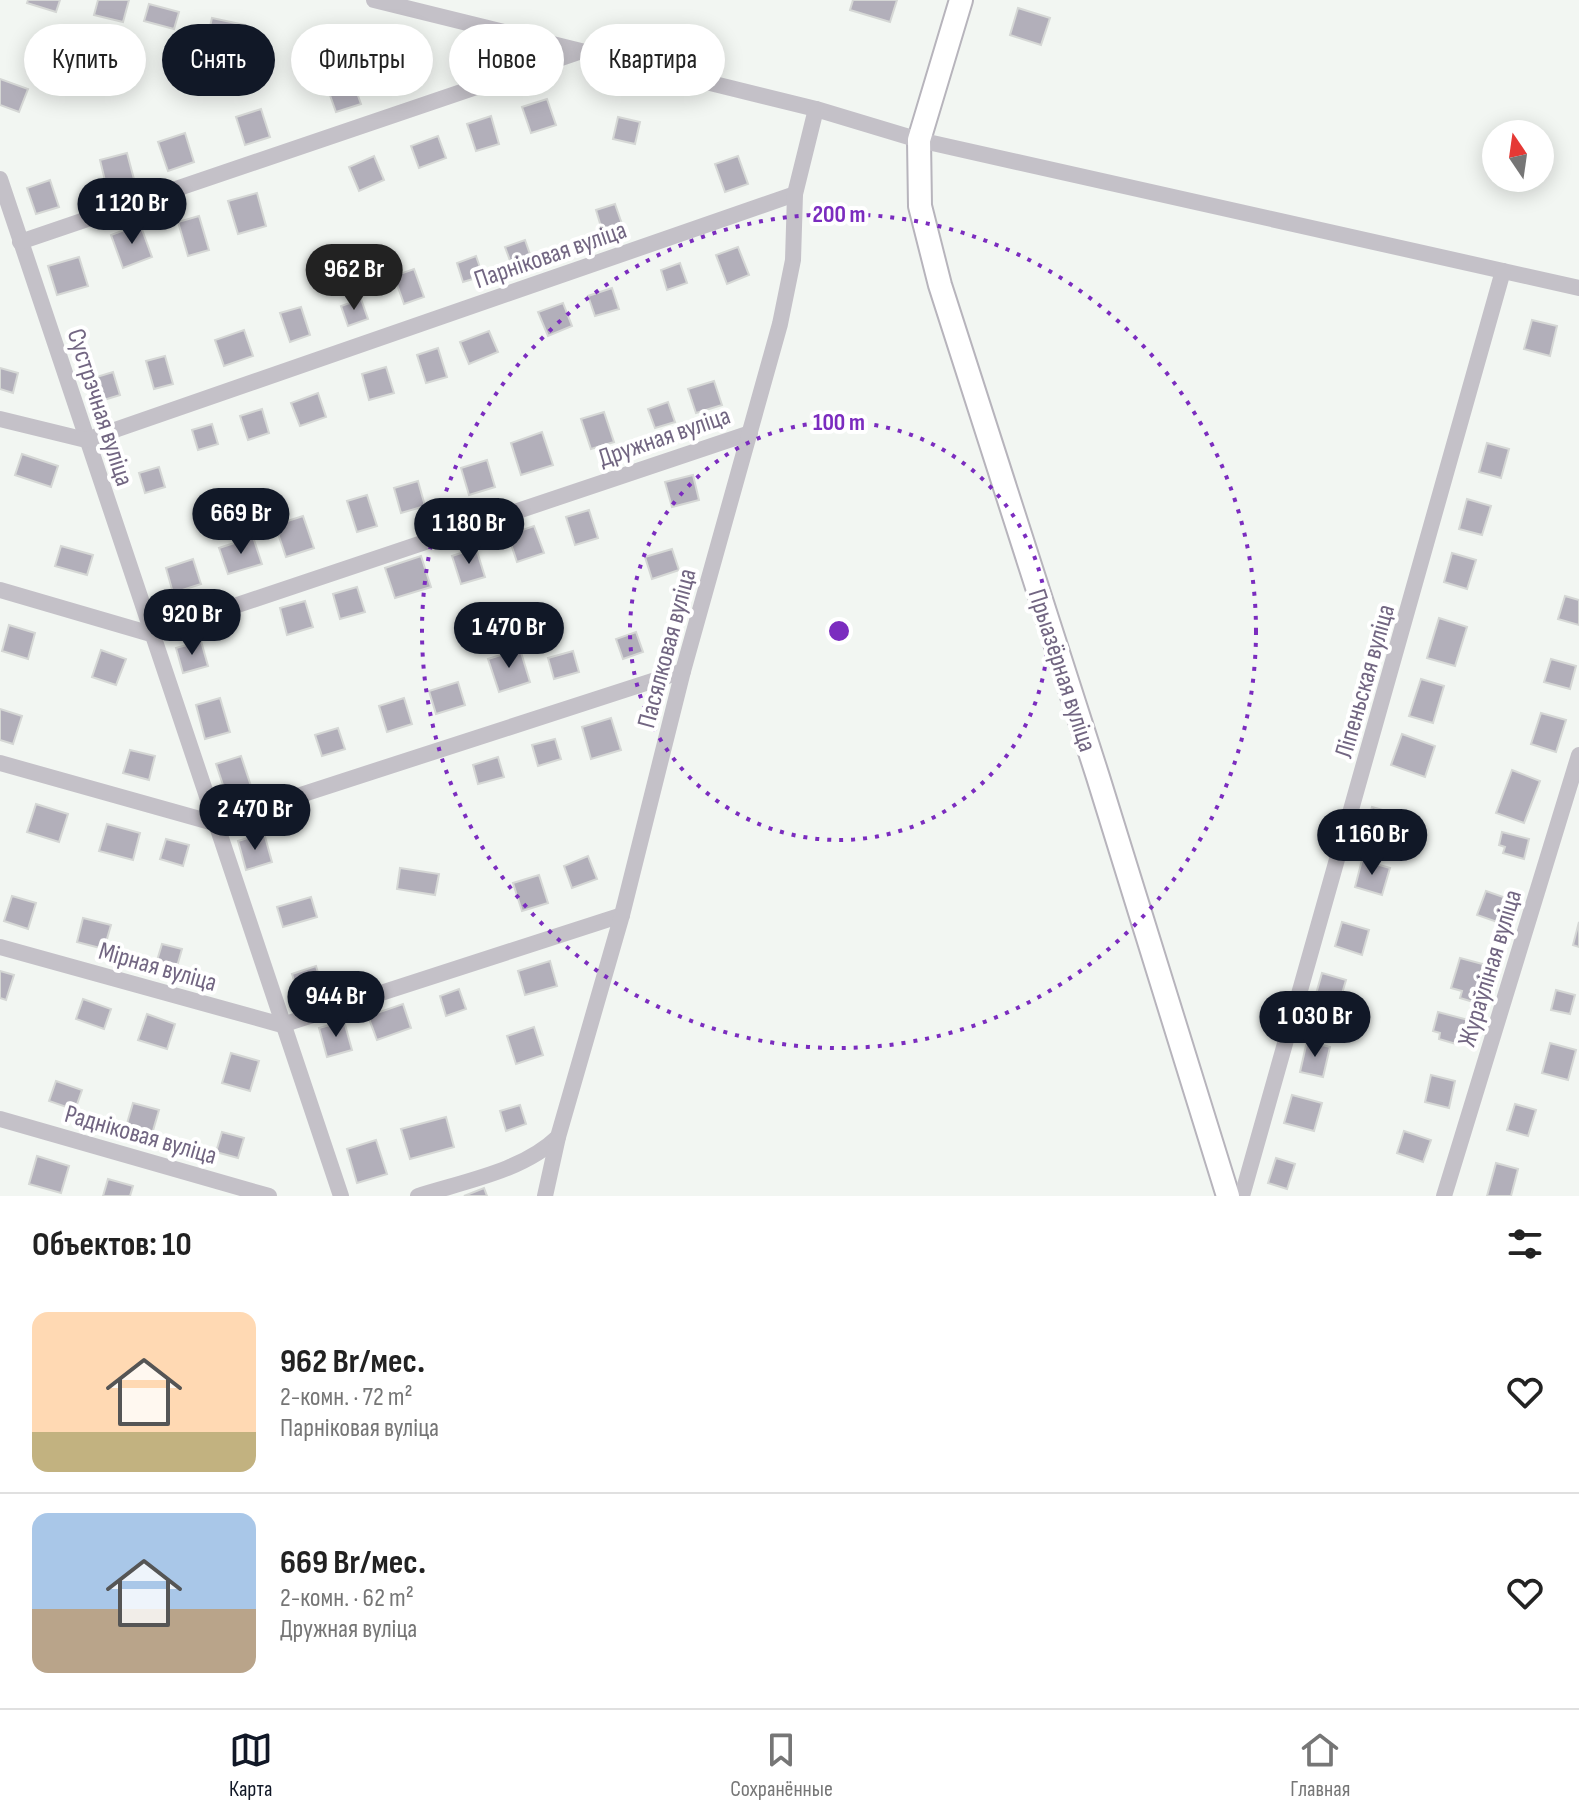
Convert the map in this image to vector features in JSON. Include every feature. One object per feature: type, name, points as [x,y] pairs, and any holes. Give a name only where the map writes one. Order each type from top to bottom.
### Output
[{"type":"street","points":[[374,0],[580,52]]},
{"type":"street","name":"Прыазёрная вуліца","points":[[961,0],[919,140],[920,206],[940,285],[1228,1196]]},
{"type":"street","points":[[20,242],[580,52]]},
{"type":"street","points":[[725,87],[816,109],[919,140],[1579,288]]},
{"type":"street","name":"Пасялковая вуліца","points":[[545,1196],[558,1137],[622,915],[683,671],[780,324],[793,260],[795,194],[816,109]]},
{"type":"street","name":"Сустрэчная вуліца","points":[[0,179],[341,1196]]},
{"type":"street","name":"Парніковая вуліца","points":[[86,440],[795,194]]},
{"type":"street","name":"Ліпеньская вуліца","points":[[1242,1196],[1503,271]]},
{"type":"street","points":[[0,419],[86,440]]},
{"type":"street","name":"Дружная вуліца","points":[[151,634],[750,433]]},
{"type":"street","points":[[0,590],[151,634]]},
{"type":"street","points":[[0,763],[214,823],[683,671]]},
{"type":"street","name":"Жураўліная вуліца","points":[[1444,1196],[1579,755]]},
{"type":"street","points":[[282,1025],[622,915]]},
{"type":"street","name":"Мірная вуліца","points":[[0,947],[282,1025]]},
{"type":"street","name":"Радніковая вуліца","points":[[0,1119],[269,1196]]},
{"type":"street","points":[[418,1196],[522,1162],[544,1151],[558,1137]]},
{"type":"building","points":[[28,0],[60,0],[56,12],[27,3]]},
{"type":"building","points":[[98,0],[129,0],[123,22],[94,15]]},
{"type":"building","points":[[853,0],[897,0],[890,22],[850,10]]},
{"type":"building","points":[[149,4],[179,12],[175,24],[162,26],[144,21]]},
{"type":"building","points":[[1018,8],[1050,18],[1041,45],[1010,35]]},
{"type":"building","points":[[212,18],[240,24],[211,24]]},
{"type":"building","points":[[0,79],[24,88],[25,96],[19,112],[0,105]]},
{"type":"building","points":[[330,96],[358,96],[361,104],[336,112]]},
{"type":"building","points":[[547,99],[556,125],[531,133],[522,107]]},
{"type":"building","points":[[261,109],[270,137],[245,145],[236,117]]},
{"type":"building","points":[[491,116],[499,144],[476,151],[467,124]]},
{"type":"building","points":[[618,117],[640,122],[635,144],[613,139]]},
{"type":"building","points":[[185,133],[194,162],[168,171],[158,142]]},
{"type":"building","points":[[438,136],[446,158],[419,168],[411,146]]},
{"type":"building","points":[[127,153],[135,183],[107,189],[100,160]]},
{"type":"building","points":[[374,156],[384,180],[359,191],[349,167]]},
{"type":"building","points":[[738,156],[748,184],[725,192],[715,164]]},
{"type":"building","points":[[50,180],[59,207],[36,214],[27,188]]},
{"type":"building","points":[[257,193],[266,226],[238,234],[228,201]]},
{"type":"building","points":[[615,204],[622,224],[602,230],[596,210]]},
{"type":"building","points":[[199,216],[209,250],[188,256],[178,222]]},
{"type":"building","points":[[140,224],[152,257],[123,268],[111,235]]},
{"type":"building","points":[[525,240],[532,260],[512,266],[505,247]]},
{"type":"building","points":[[738,247],[749,275],[727,284],[716,255]]},
{"type":"building","points":[[476,256],[483,276],[463,282],[457,263]]},
{"type":"building","points":[[79,257],[88,286],[57,295],[48,266]]},
{"type":"building","points":[[680,263],[687,283],[667,290],[661,270]]},
{"type":"building","points":[[414,269],[424,297],[404,304],[394,276]]},
{"type":"building","points":[[612,288],[619,309],[595,316],[588,296]]},
{"type":"building","points":[[361,299],[368,319],[348,326],[341,306]]},
{"type":"building","points":[[563,303],[572,326],[548,336],[538,312]]},
{"type":"building","points":[[301,307],[310,335],[290,342],[280,313]]},
{"type":"building","points":[[1532,320],[1557,326],[1550,356],[1524,349]]},
{"type":"building","points":[[244,330],[253,356],[224,366],[215,340]]},
{"type":"building","points":[[489,331],[498,352],[469,364],[460,342]]},
{"type":"building","points":[[438,348],[447,377],[426,383],[417,355]]},
{"type":"building","points":[[165,356],[173,384],[154,389],[146,361]]},
{"type":"building","points":[[386,367],[394,393],[369,400],[362,374]]},
{"type":"building","points":[[0,368],[18,373],[13,393],[0,389]]},
{"type":"building","points":[[113,372],[120,395],[94,403],[87,380]]},
{"type":"building","points":[[714,381],[722,405],[696,413],[688,389]]},
{"type":"building","points":[[318,393],[326,417],[300,426],[291,403]]},
{"type":"building","points":[[668,402],[675,422],[655,428],[648,409]]},
{"type":"building","points":[[262,409],[269,433],[248,440],[240,416]]},
{"type":"building","points":[[604,412],[614,442],[591,449],[581,419]]},
{"type":"building","points":[[212,424],[218,444],[198,450],[192,430]]},
{"type":"building","points":[[542,432],[553,465],[521,475],[511,443]]},
{"type":"building","points":[[1487,443],[1509,449],[1501,478],[1479,472]]},
{"type":"building","points":[[22,454],[58,466],[51,487],[15,475]]},
{"type":"building","points":[[487,460],[495,487],[469,495],[461,468]]},
{"type":"building","points":[[159,467],[165,487],[145,493],[139,473]]},
{"type":"building","points":[[693,475],[699,500],[672,507],[665,482]]},
{"type":"building","points":[[418,481],[425,506],[401,513],[394,488]]},
{"type":"building","points":[[367,495],[377,526],[357,532],[347,501]]},
{"type":"building","points":[[1467,499],[1491,506],[1482,535],[1459,529]]},
{"type":"building","points":[[589,510],[598,538],[575,545],[566,517]]},
{"type":"building","points":[[303,516],[314,548],[286,557],[275,525]]},
{"type":"building","points":[[534,526],[544,553],[517,562],[508,535]]},
{"type":"building","points":[[253,537],[262,564],[228,574],[219,548]]},
{"type":"building","points":[[61,546],[93,555],[87,575],[55,566]]},
{"type":"building","points":[[476,548],[485,577],[461,584],[452,556]]},
{"type":"building","points":[[672,549],[679,570],[652,579],[645,557]]},
{"type":"building","points":[[1452,553],[1476,560],[1467,589],[1444,582]]},
{"type":"building","points":[[421,556],[431,587],[395,598],[385,568]]},
{"type":"building","points":[[193,559],[201,584],[173,593],[166,568]]},
{"type":"building","points":[[357,587],[365,612],[340,619],[333,594]]},
{"type":"building","points":[[1565,596],[1579,600],[1579,625],[1558,619]]},
{"type":"building","points":[[305,601],[313,627],[287,635],[280,608]]},
{"type":"building","points":[[1439,618],[1467,627],[1455,666],[1427,658]]},
{"type":"building","points":[[9,625],[35,633],[28,659],[2,651]]},
{"type":"building","points":[[636,632],[643,652],[623,659],[616,639]]},
{"type":"building","points":[[201,641],[208,666],[183,673],[176,648]]},
{"type":"building","points":[[520,649],[530,682],[499,692],[488,659]]},
{"type":"building","points":[[101,650],[126,659],[116,685],[92,677]]},
{"type":"building","points":[[573,651],[579,672],[554,679],[548,658]]},
{"type":"building","points":[[1551,659],[1576,666],[1570,689],[1544,682]]},
{"type":"building","points":[[1421,679],[1444,686],[1433,723],[1409,716]]},
{"type":"building","points":[[458,682],[465,705],[436,714],[429,691]]},
{"type":"building","points":[[220,698],[230,732],[205,739],[196,705]]},
{"type":"building","points":[[404,698],[412,724],[387,732],[379,706]]},
{"type":"building","points":[[0,709],[22,716],[13,744],[0,740]]},
{"type":"building","points":[[1541,713],[1566,720],[1556,752],[1531,744]]},
{"type":"building","points":[[611,718],[621,750],[591,759],[582,727]]},
{"type":"building","points":[[338,728],[345,749],[322,756],[315,735]]},
{"type":"building","points":[[1402,734],[1435,746],[1425,777],[1391,765]]},
{"type":"building","points":[[555,739],[561,759],[538,766],[532,745]]},
{"type":"building","points":[[130,750],[155,756],[149,780],[123,773]]},
{"type":"building","points":[[241,756],[251,786],[226,794],[216,764]]},
{"type":"building","points":[[498,757],[504,777],[478,784],[473,765]]},
{"type":"building","points":[[1512,770],[1540,781],[1524,823],[1496,813]]},
{"type":"building","points":[[36,804],[68,814],[59,842],[27,832]]},
{"type":"building","points":[[1372,807],[1400,815],[1393,840],[1365,831]]},
{"type":"building","points":[[107,824],[140,833],[133,860],[99,851]]},
{"type":"building","points":[[1502,832],[1529,839],[1524,859],[1503,853],[1505,847],[1499,845]]},
{"type":"building","points":[[264,833],[272,862],[246,870],[238,841]]},
{"type":"building","points":[[166,839],[189,845],[183,866],[160,859]]},
{"type":"building","points":[[588,856],[597,879],[572,888],[564,866]]},
{"type":"building","points":[[1362,860],[1390,868],[1382,895],[1355,887]]},
{"type":"building","points":[[400,868],[439,874],[435,895],[397,889]]},
{"type":"building","points":[[539,875],[548,903],[522,911],[513,883]]},
{"type":"building","points":[[1486,891],[1509,899],[1500,923],[1477,915]]},
{"type":"building","points":[[12,896],[36,903],[28,929],[4,921]]},
{"type":"building","points":[[311,897],[317,917],[283,927],[277,907]]},
{"type":"building","points":[[83,918],[111,925],[104,949],[77,942]]},
{"type":"building","points":[[1342,922],[1369,930],[1362,955],[1335,946]]},
{"type":"building","points":[[1579,922],[1579,947],[1573,945]]},
{"type":"building","points":[[162,944],[182,949],[176,970],[156,964]]},
{"type":"building","points":[[1460,958],[1490,966],[1480,1004],[1460,998],[1462,991],[1451,988]]},
{"type":"building","points":[[550,961],[557,986],[525,995],[518,971]]},
{"type":"building","points":[[316,966],[323,989],[299,996],[292,974]]},
{"type":"building","points":[[0,971],[14,975],[6,1000],[0,998]]},
{"type":"building","points":[[1322,973],[1346,980],[1336,1014],[1312,1008]]},
{"type":"building","points":[[459,989],[466,1009],[446,1016],[440,996]]},
{"type":"building","points":[[1556,990],[1575,995],[1570,1014],[1551,1010]]},
{"type":"building","points":[[83,999],[111,1009],[104,1029],[76,1019]]},
{"type":"building","points":[[403,1004],[411,1028],[377,1040],[368,1016]]},
{"type":"building","points":[[1438,1012],[1472,1021],[1468,1034],[1459,1032],[1456,1044],[1439,1039],[1440,1033],[1433,1031]]},
{"type":"building","points":[[147,1014],[175,1024],[167,1049],[138,1040]]},
{"type":"building","points":[[344,1021],[352,1050],[327,1057],[319,1028]]},
{"type":"building","points":[[534,1027],[543,1055],[516,1064],[507,1036]]},
{"type":"building","points":[[1307,1041],[1330,1047],[1323,1077],[1300,1072]]},
{"type":"building","points":[[1550,1043],[1576,1050],[1568,1080],[1542,1073]]},
{"type":"building","points":[[231,1053],[259,1061],[250,1091],[222,1083]]},
{"type":"building","points":[[1431,1075],[1455,1081],[1449,1108],[1425,1102]]},
{"type":"building","points":[[56,1081],[82,1090],[75,1110],[49,1101]]},
{"type":"building","points":[[1292,1095],[1322,1103],[1314,1131],[1284,1123]]},
{"type":"building","points":[[133,1103],[159,1110],[152,1134],[126,1127]]},
{"type":"building","points":[[1515,1104],[1536,1110],[1528,1136],[1507,1130]]},
{"type":"building","points":[[520,1105],[526,1124],[506,1131],[500,1111]]},
{"type":"building","points":[[446,1117],[454,1147],[410,1159],[401,1129]]},
{"type":"building","points":[[1404,1131],[1431,1140],[1423,1162],[1397,1153]]},
{"type":"building","points":[[222,1132],[244,1138],[238,1158],[216,1152]]},
{"type":"building","points":[[376,1140],[387,1174],[357,1183],[347,1149]]},
{"type":"building","points":[[37,1156],[69,1166],[61,1193],[29,1184]]},
{"type":"building","points":[[1276,1158],[1295,1164],[1287,1189],[1268,1183]]},
{"type":"building","points":[[1496,1163],[1518,1169],[1511,1196],[1487,1196]]},
{"type":"building","points":[[108,1179],[133,1186],[130,1196],[103,1196]]},
{"type":"building","points":[[484,1188],[487,1196],[464,1196]]}]
